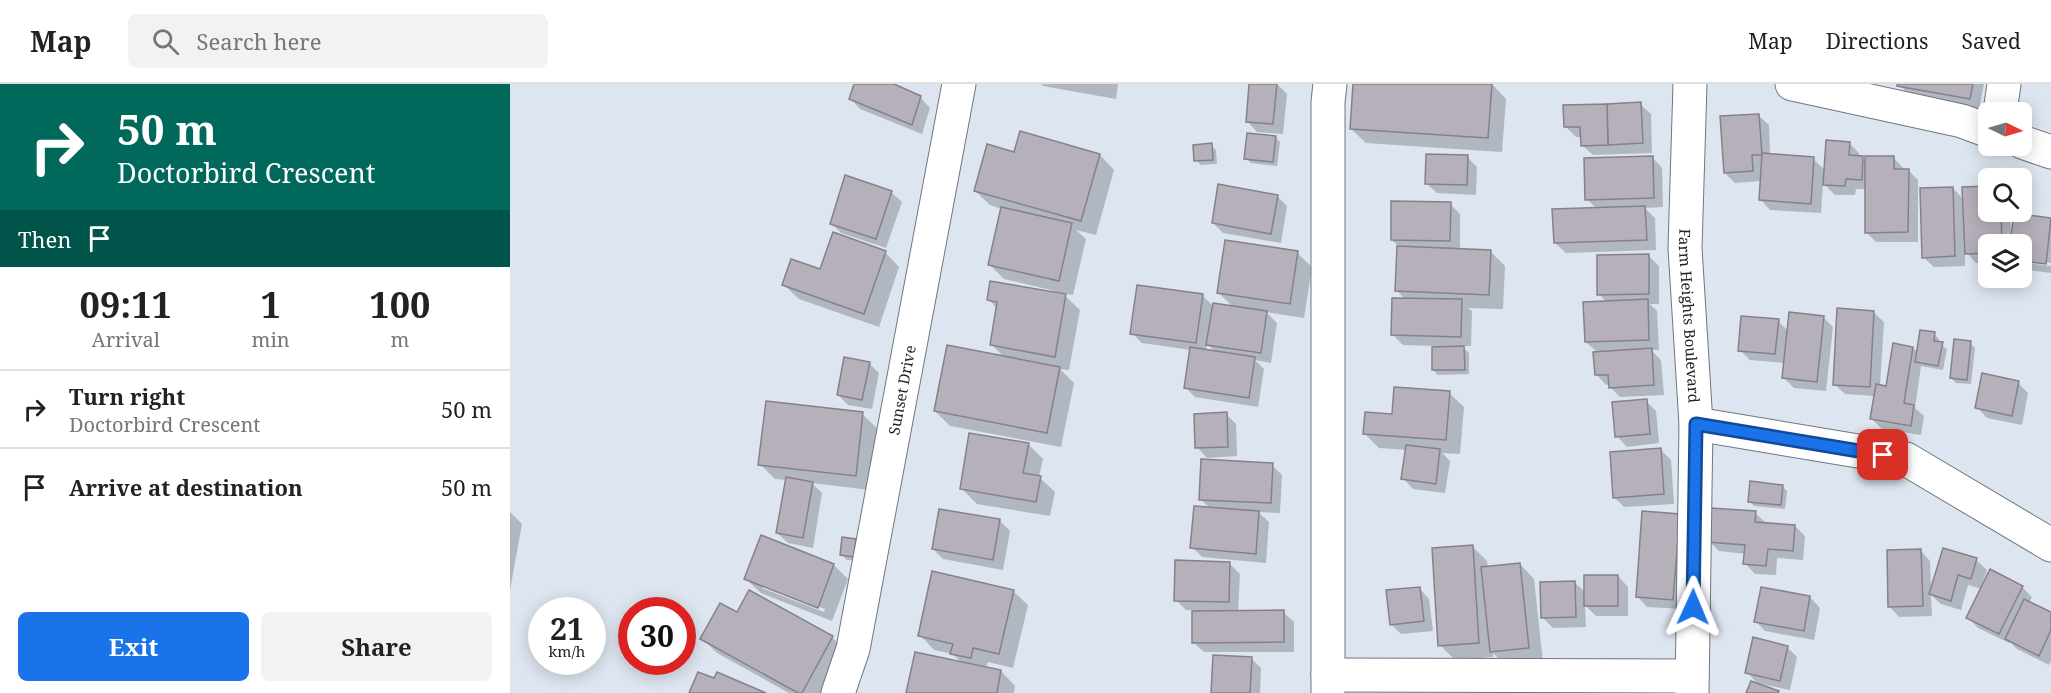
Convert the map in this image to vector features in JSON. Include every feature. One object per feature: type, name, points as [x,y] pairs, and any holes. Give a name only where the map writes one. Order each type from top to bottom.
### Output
[{"type":"street","name":"Sunset Drive","points":[[838,693],[853,649],[959,84]]},
{"type":"street","points":[[1330,84],[1328,102],[1328,684],[1692,684]]},
{"type":"street","name":"Farm Heights Boulevard","points":[[1690,84],[1685,248],[1696,424],[1692,684]]},
{"type":"street","points":[[1792,84],[1978,127]]},
{"type":"street","points":[[2001,102],[2004,84]]},
{"type":"street","points":[[2032,145],[2051,152]]},
{"type":"street","points":[[1696,424],[1906,459],[2051,545]]},
{"type":"building","points":[[854,84],[894,84],[921,96],[912,125],[849,99]]},
{"type":"building","points":[[1249,84],[1277,84],[1273,124],[1246,122]]},
{"type":"building","points":[[1353,84],[1492,84],[1488,138],[1350,129]]},
{"type":"building","points":[[1897,84],[1973,84],[1970,99],[1897,86]]},
{"type":"building","points":[[1641,102],[1643,143],[1608,145],[1607,104]]},
{"type":"building","points":[[1607,104],[1608,145],[1581,146],[1580,127],[1564,127],[1563,105]]},
{"type":"building","points":[[1759,114],[1762,155],[1752,155],[1753,171],[1724,173],[1720,116]]},
{"type":"building","points":[[1020,131],[1100,154],[1081,221],[974,191],[987,144],[1014,152]]},
{"type":"building","points":[[1247,133],[1276,136],[1273,162],[1244,159]]},
{"type":"building","points":[[1826,140],[1850,142],[1849,155],[1863,156],[1862,180],[1846,179],[1845,186],[1823,185]]},
{"type":"building","points":[[1212,143],[1213,160],[1194,161],[1193,145]]},
{"type":"building","points":[[1762,153],[1814,157],[1811,204],[1759,200]]},
{"type":"building","points":[[1426,154],[1468,155],[1467,185],[1425,184]]},
{"type":"building","points":[[1653,156],[1654,198],[1585,200],[1584,158]]},
{"type":"building","points":[[1865,156],[1894,156],[1894,169],[1909,169],[1908,232],[1865,233]]},
{"type":"building","points":[[845,175],[892,191],[876,239],[830,224]]},
{"type":"building","points":[[1218,184],[1278,195],[1271,234],[1212,223]]},
{"type":"building","points":[[1978,186],[1978,222],[2001,222],[2002,234],[1978,234],[1978,253],[1965,254],[1962,187]]},
{"type":"building","points":[[1953,187],[1955,256],[1922,258],[1920,188]]},
{"type":"building","points":[[1391,201],[1451,202],[1450,241],[1391,240]]},
{"type":"building","points":[[1645,206],[1647,240],[1554,243],[1552,209]]},
{"type":"building","points":[[1001,207],[1072,223],[1059,281],[988,265]]},
{"type":"building","points":[[2032,215],[2051,218],[2046,264],[2032,262],[2032,234],[2011,234],[2013,222],[2032,222]]},
{"type":"building","points":[[833,232],[886,251],[864,314],[782,285],[791,259],[820,269]]},
{"type":"building","points":[[1225,240],[1298,251],[1290,304],[1217,293]]},
{"type":"building","points":[[1397,246],[1491,250],[1489,295],[1395,291]]},
{"type":"building","points":[[1649,254],[1649,294],[1597,295],[1597,255]]},
{"type":"building","points":[[990,281],[1066,294],[1055,357],[990,345],[997,302],[987,300]]},
{"type":"building","points":[[1137,285],[1203,294],[1196,343],[1130,334]]},
{"type":"building","points":[[1392,298],[1462,299],[1461,337],[1391,335]]},
{"type":"building","points":[[1648,299],[1649,340],[1585,342],[1583,302]]},
{"type":"building","points":[[1213,303],[1267,311],[1261,353],[1206,345]]},
{"type":"building","points":[[1837,308],[1874,311],[1870,387],[1833,385]]},
{"type":"building","points":[[1789,312],[1824,316],[1817,382],[1782,378]]},
{"type":"building","points":[[1741,316],[1779,319],[1775,354],[1738,351]]},
{"type":"building","points":[[1920,330],[1935,332],[1934,341],[1943,342],[1938,366],[1915,362]]},
{"type":"building","points":[[1954,339],[1971,341],[1967,380],[1950,378]]},
{"type":"building","points":[[1893,343],[1913,347],[1904,403],[1914,405],[1911,426],[1870,419],[1876,384],[1886,386]]},
{"type":"building","points":[[947,345],[1060,367],[1047,433],[934,411]]},
{"type":"building","points":[[1464,346],[1465,370],[1432,370],[1432,347]]},
{"type":"building","points":[[1190,347],[1255,357],[1249,398],[1184,388]]},
{"type":"building","points":[[1652,348],[1654,385],[1609,388],[1608,375],[1595,375],[1593,352]]},
{"type":"building","points":[[844,357],[870,362],[862,400],[837,395]]},
{"type":"building","points":[[1982,373],[2019,381],[2012,416],[1975,408]]},
{"type":"building","points":[[1394,387],[1450,391],[1446,440],[1363,434],[1365,412],[1392,414]]},
{"type":"building","points":[[1647,399],[1650,434],[1615,437],[1612,402]]},
{"type":"building","points":[[766,401],[863,412],[856,476],[758,465]]},
{"type":"building","points":[[1227,412],[1228,447],[1195,448],[1194,414]]},
{"type":"building","points":[[969,433],[1029,443],[1023,473],[1041,476],[1036,502],[960,489]]},
{"type":"building","points":[[1406,445],[1440,449],[1436,484],[1401,479]]},
{"type":"building","points":[[1661,448],[1664,494],[1613,498],[1610,452]]},
{"type":"building","points":[[1201,459],[1273,463],[1271,503],[1199,500]]},
{"type":"building","points":[[786,477],[813,482],[803,538],[776,533]]},
{"type":"building","points":[[1750,481],[1783,485],[1781,505],[1748,502]]},
{"type":"building","points":[[1194,506],[1259,511],[1256,554],[1190,548]]},
{"type":"building","points":[[1710,508],[1756,511],[1755,522],[1795,525],[1793,551],[1768,549],[1766,566],[1743,564],[1745,545],[1707,542]]},
{"type":"building","points":[[939,509],[1000,519],[993,560],[932,549]]},
{"type":"building","points":[[1642,511],[1680,514],[1673,600],[1636,597]]},
{"type":"building","points":[[761,535],[834,564],[818,608],[744,579]]},
{"type":"building","points":[[842,537],[856,539],[854,557],[840,555]]},
{"type":"building","points":[[1473,545],[1479,643],[1438,646],[1432,548]]},
{"type":"building","points":[[1943,548],[1977,558],[1971,579],[1958,575],[1951,601],[1929,594]]},
{"type":"building","points":[[1921,549],[1923,606],[1888,607],[1887,550]]},
{"type":"building","points":[[1175,560],[1230,562],[1229,602],[1174,601]]},
{"type":"building","points":[[1520,563],[1529,648],[1490,652],[1481,567]]},
{"type":"building","points":[[1990,569],[2023,586],[1999,634],[1966,618]]},
{"type":"building","points":[[932,571],[1014,590],[999,654],[973,648],[971,658],[950,654],[953,644],[918,636]]},
{"type":"building","points":[[1584,575],[1618,575],[1618,606],[1584,606]]},
{"type":"building","points":[[1575,581],[1576,617],[1541,618],[1540,582]]},
{"type":"building","points":[[1420,587],[1424,621],[1390,625],[1386,590]]},
{"type":"building","points":[[1761,587],[1810,596],[1804,631],[1754,622]]},
{"type":"building","points":[[749,590],[833,636],[802,693],[798,693],[700,639],[720,603],[737,612]]},
{"type":"building","points":[[2024,599],[2051,612],[2051,630],[2039,656],[2005,639]]},
{"type":"building","points":[[1284,610],[1284,642],[1192,643],[1192,611]]},
{"type":"building","points":[[1753,637],[1788,646],[1780,681],[1745,673]]},
{"type":"building","points":[[915,652],[1001,670],[997,693],[906,693]]},
{"type":"building","points":[[1213,655],[1252,657],[1250,693],[1211,693]]},
{"type":"building","points":[[698,672],[714,678],[717,672],[766,693],[689,693]]},
{"type":"building","points":[[1751,681],[1779,691],[1778,693],[1746,693]]},
{"type":"route","points":[[1693,607],[1696,424],[1883,455]]}]
